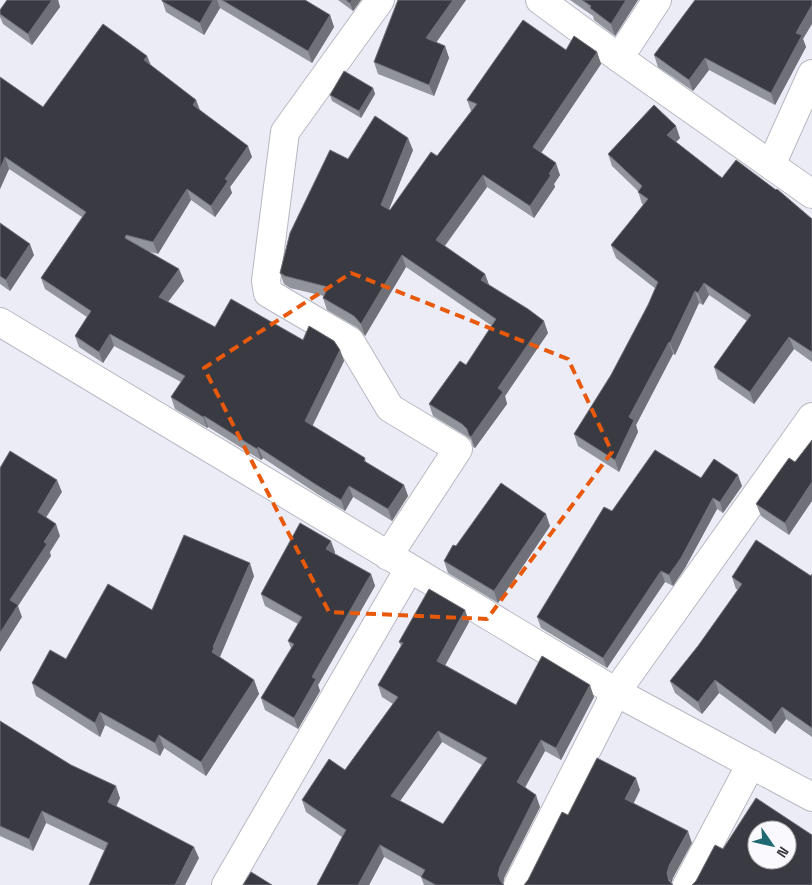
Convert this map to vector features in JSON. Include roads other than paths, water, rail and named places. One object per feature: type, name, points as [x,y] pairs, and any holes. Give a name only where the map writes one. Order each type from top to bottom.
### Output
[{"type":"street","points":[[226,885],[458,449],[390,408],[350,342],[268,293],[266,282],[285,132],[380,0]]},
{"type":"street","points":[[540,0],[812,194]]},
{"type":"street","points":[[619,58],[658,0]]},
{"type":"street","points":[[771,165],[812,74]]},
{"type":"street","points":[[0,322],[616,692],[812,797]]},
{"type":"street","points":[[518,885],[616,692],[812,417]]},
{"type":"street","points":[[687,885],[751,764]]}]
